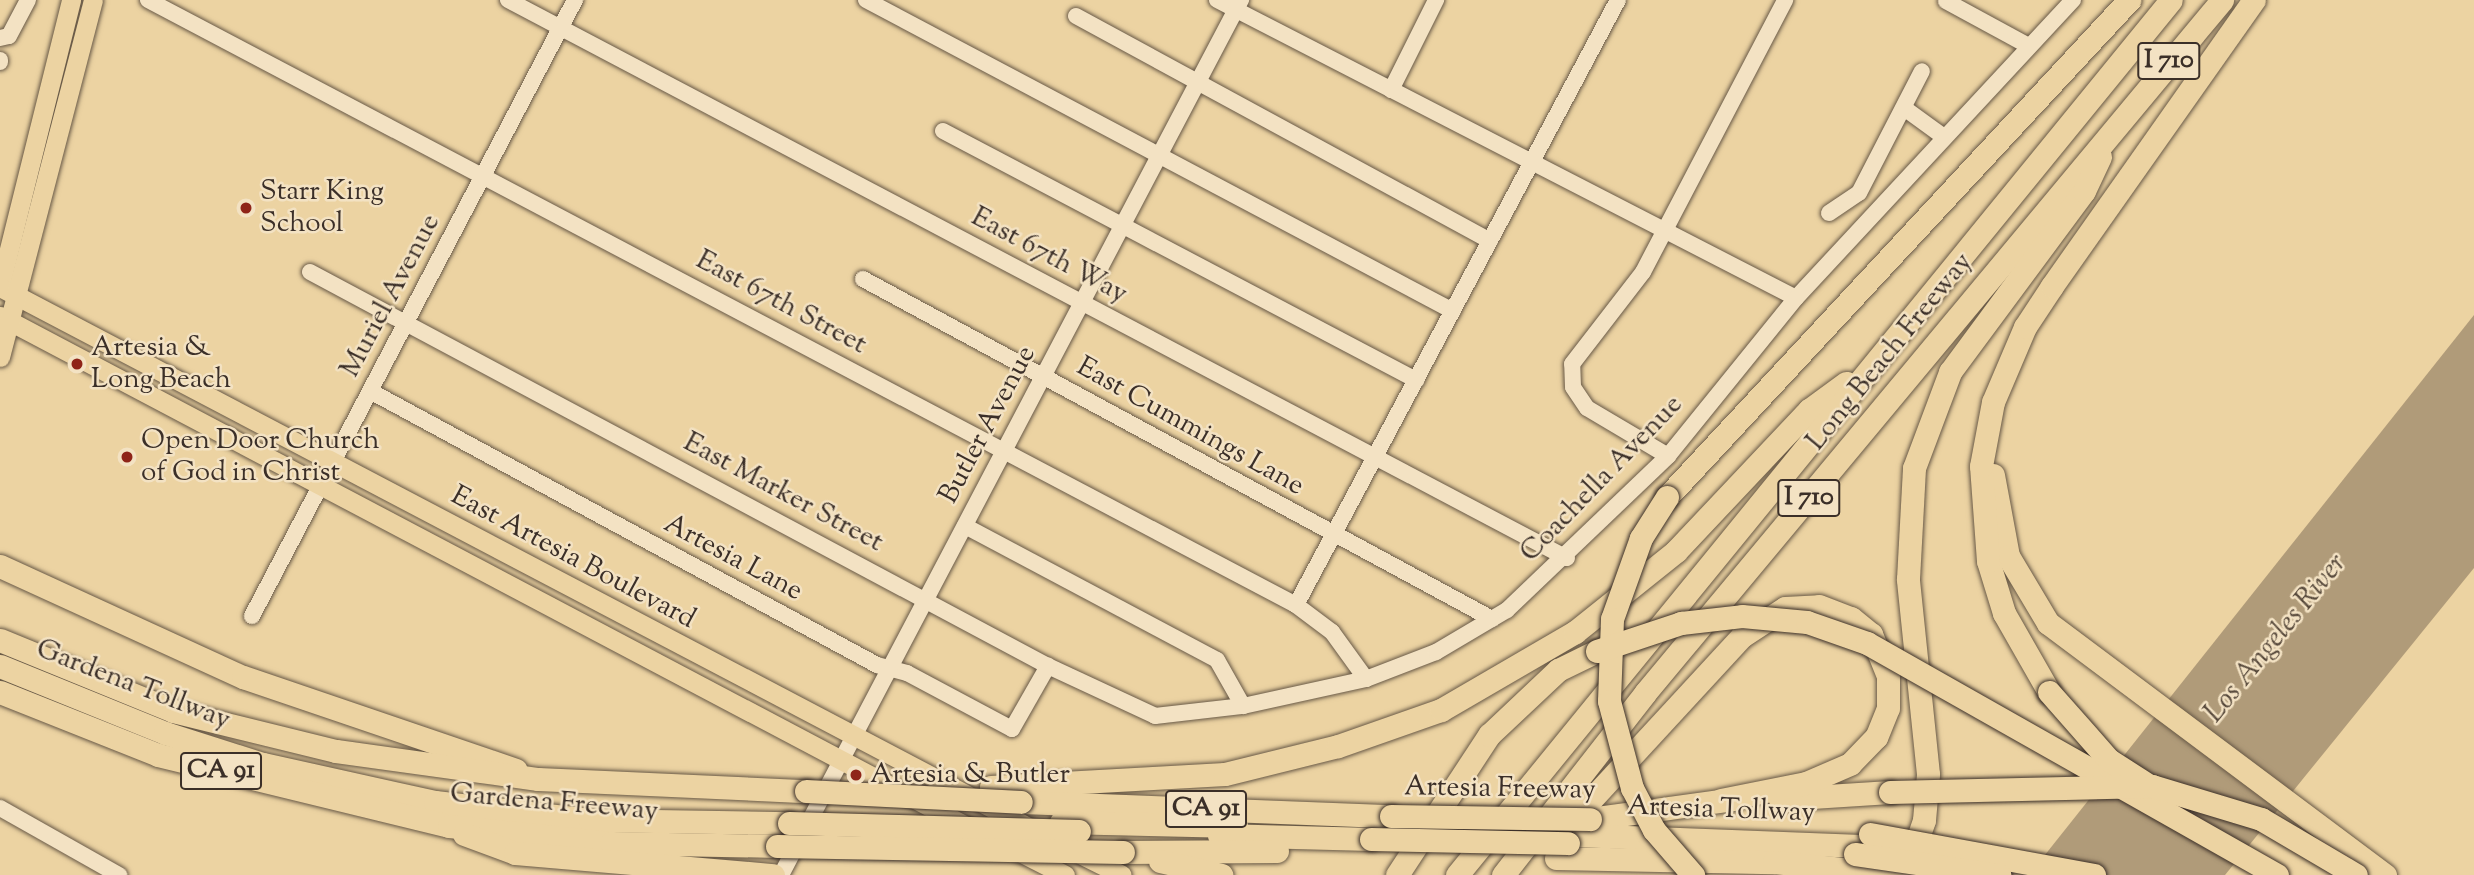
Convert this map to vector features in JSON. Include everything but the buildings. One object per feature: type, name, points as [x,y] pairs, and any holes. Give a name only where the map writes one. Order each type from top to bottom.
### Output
[{"type":"highway","points":[[1693,875],[1654,830],[1632,788],[1609,701],[1612,619],[1641,538],[1667,497],[2129,0]]},
{"type":"highway","name":"Long Beach Freeway","points":[[1457,875],[1869,366],[2171,0]]},
{"type":"highway","name":"Long Beach Freeway","points":[[1503,875],[2117,123],[2222,0]]},
{"type":"highway","points":[[2254,0],[2025,327],[1988,423],[1980,514],[1989,561],[2009,624],[2049,692],[2109,760],[2277,875]]},
{"type":"highway","points":[[1903,875],[1924,820],[1928,774],[1909,579],[1914,468],[1950,372],[2084,191],[2117,123]]},
{"type":"highway","points":[[902,795],[991,787],[1225,774],[1338,746],[1441,709],[1575,632],[1665,559],[1809,410],[1869,366]]},
{"type":"highway","points":[[1988,423],[2008,556],[2048,623],[2081,654],[2385,875]]},
{"type":"highway","points":[[0,566],[243,677],[538,779]]},
{"type":"highway","points":[[1520,875],[1742,636],[1785,608],[1818,606],[1851,618],[1871,634],[1888,676],[1888,708],[1876,737],[1850,764],[1806,783],[1721,800],[1572,839]]},
{"type":"highway","points":[[1397,875],[1489,735],[1558,670],[1597,651],[1681,622],[1742,616],[1807,622],[1867,643],[2277,875]]},
{"type":"highway","name":"Gardena Freeway","points":[[0,639],[173,711],[336,751],[538,779],[902,795]]},
{"type":"highway","name":"Gardena Tollway","points":[[0,666],[165,733],[263,764],[435,802],[590,820],[791,819]]},
{"type":"highway","name":"Gardena Freeway","points":[[0,692],[158,755],[449,825],[611,843],[777,846],[1122,864]]},
{"type":"highway","name":"Gardena Tollway","points":[[225,724],[253,752],[397,787],[576,808],[791,819],[1376,834]]},
{"type":"highway","points":[[1721,800],[1891,792],[2152,786],[2261,819],[2356,875]]},
{"type":"highway","name":"Artesia Freeway","points":[[902,795],[1021,802],[1376,834],[1858,851],[2094,875]]},
{"type":"highway","points":[[449,825],[515,853],[773,875]]},
{"type":"highway","name":"Artesia Freeway","points":[[1122,864],[1376,834],[1572,839]]},
{"type":"highway","name":"Artesia Tollway","points":[[1572,839],[1858,851],[2040,875]]},
{"type":"highway","name":"Artesia Freeway","points":[[1858,851],[1903,875]]},
{"type":"highway","name":"Artesia Tollway","points":[[1858,851],[1999,875]]},
{"type":"highway","points":[[1122,864],[1221,875]]},
{"type":"main road","points":[[0,286],[71,0]]},
{"type":"main road","points":[[0,357],[6,319],[19,296],[93,0]]},
{"type":"main road","name":"East Artesia Boulevard","points":[[0,286],[854,738],[1122,864]]},
{"type":"main road","name":"East Artesia Boulevard","points":[[6,319],[323,485],[841,763],[1065,875]]},
{"type":"street","points":[[0,38],[9,36],[28,0]]},
{"type":"street","name":"East 67th Street","points":[[148,0],[1005,449],[1296,605],[1332,632],[1367,679]]},
{"type":"street","name":"East 67th Way","points":[[508,0],[1567,558]]},
{"type":"street","name":"Muriel Avenue","points":[[252,616],[575,0]]},
{"type":"street","points":[[866,0],[1453,311]]},
{"type":"street","points":[[1217,0],[1239,5],[1391,90],[1796,298]]},
{"type":"street","points":[[1391,90],[1436,0]]},
{"type":"street","points":[[1296,605],[1618,0]]},
{"type":"street","points":[[1668,456],[1587,408],[1573,387],[1572,364],[1643,272],[1785,0]]},
{"type":"street","name":"Coachella Avenue","points":[[1243,706],[1367,679],[1492,619],[1567,558],[1668,456],[1796,298],[2073,0]]},
{"type":"street","points":[[1945,1],[2029,46]]},
{"type":"street","name":"Butler Avenue","points":[[781,875],[1239,5]]},
{"type":"street","points":[[1076,16],[1197,85],[1490,241]]},
{"type":"street","points":[[1829,213],[1859,193],[1922,71]]},
{"type":"street","points":[[1904,108],[1944,137]]},
{"type":"street","points":[[943,131],[1122,228],[1416,380]]},
{"type":"street","name":"East Marker Street","points":[[310,272],[927,598],[1048,666],[1155,716],[1243,706]]},
{"type":"street","name":"East Cummings Lane","points":[[863,279],[1333,536],[1492,619]]},
{"type":"street","name":"Artesia Lane","points":[[370,391],[889,670],[1012,729],[1048,666]]},
{"type":"street","points":[[964,526],[1217,660],[1243,706]]},
{"type":"street","points":[[0,808],[118,875]]},
{"type":"water","name":"Los Angeles River","points":[[2474,315],[2474,568],[2225,875],[2029,875]]},
{"type":"place","name":"Starr King School","points":[[246,208]]},
{"type":"place","name":"Artesia & Long Beach","points":[[77,364]]},
{"type":"place","name":"Open Door Church of God in Christ","points":[[127,457]]},
{"type":"place","name":"Artesia & Butler","points":[[856,775]]}]
